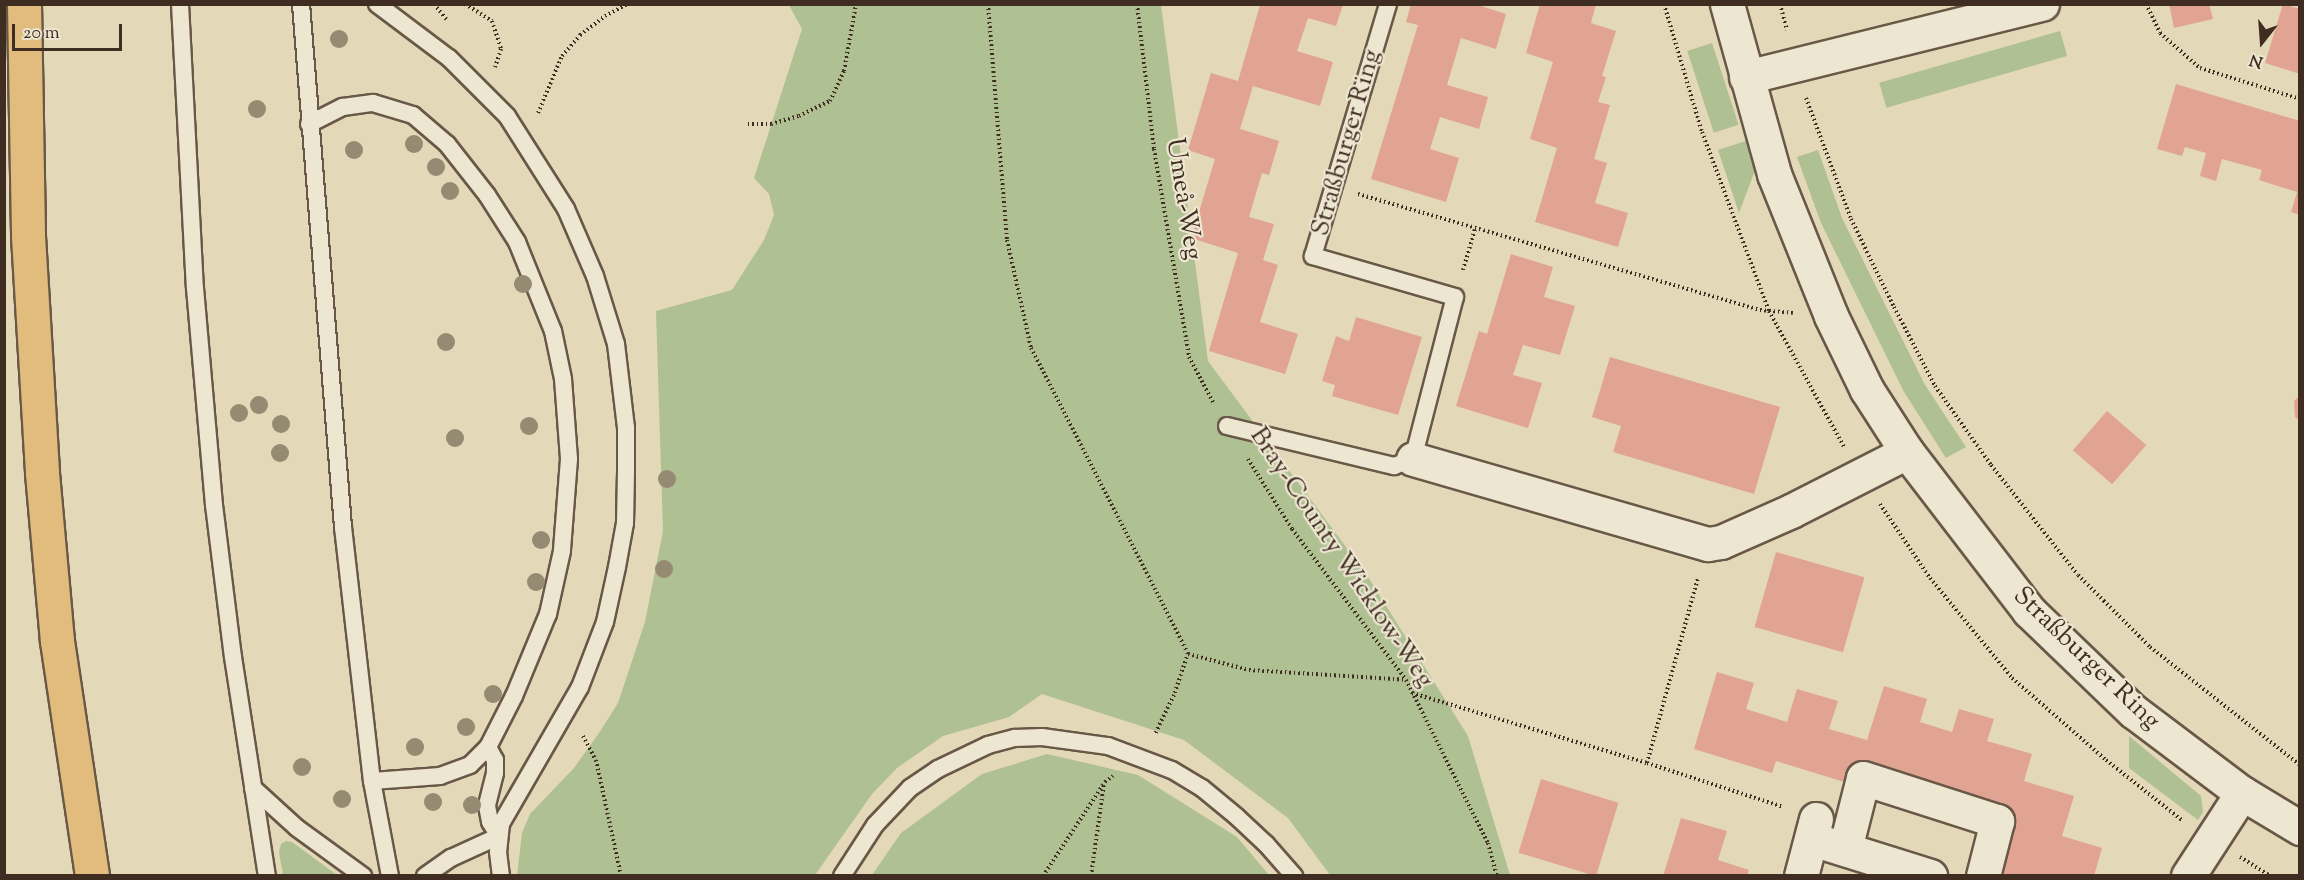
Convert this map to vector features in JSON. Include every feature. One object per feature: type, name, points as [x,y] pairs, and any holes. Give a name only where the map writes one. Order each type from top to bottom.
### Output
[{"type":"highway","points":[[24,4],[28,236],[42,473],[57,641],[92,876]]},
{"type":"street","name":"Straßburger Ring","points":[[1727,4],[1774,174],[1831,316],[1867,390],[1907,452],[2030,611],[2133,711],[2242,793],[2300,828]]},
{"type":"street","points":[[1746,77],[2042,4]]},
{"type":"street","points":[[1413,459],[1708,544],[1721,542],[1791,511],[1907,452]]},
{"type":"street","points":[[1845,849],[1863,778],[1996,821],[1983,876]]},
{"type":"street","points":[[2188,876],[2242,793]]},
{"type":"street","points":[[1801,876],[1814,828],[1845,849],[1930,876]]},
{"type":"lane","points":[[180,4],[195,288],[214,505],[267,876]]},
{"type":"lane","points":[[301,4],[343,526],[372,780],[390,876]]},
{"type":"lane","points":[[377,4],[408,30],[449,58],[507,116],[566,209],[595,276],[616,344],[626,428],[625,524],[617,567],[604,622],[568,712],[508,807],[499,836],[501,876]]},
{"type":"lane","name":"Straßburger Ring","points":[[1388,4],[1313,256],[1455,297]]},
{"type":"lane","points":[[309,124],[343,108],[373,103],[400,110],[425,123],[447,144],[486,195],[517,242],[553,331],[563,379],[569,459],[561,551],[556,583],[537,645],[488,747],[470,765],[454,773],[372,780]]},
{"type":"lane","points":[[1227,426],[1394,466],[1413,459],[1455,297]]},
{"type":"lane","points":[[842,876],[892,803],[910,788],[938,769],[972,752],[1016,738],[1042,737],[1108,746],[1143,757],[1172,770],[1202,788],[1266,844],[1294,876]]},
{"type":"lane","points":[[488,747],[495,760],[495,773],[488,806],[490,822],[499,836]]},
{"type":"lane","points":[[254,788],[297,828],[363,876]]},
{"type":"lane","points":[[425,876],[451,858],[499,836]]},
{"type":"path","points":[[434,4],[444,14]]},
{"type":"path","points":[[465,4],[492,21],[501,49],[486,96]]},
{"type":"path","points":[[525,142],[562,56],[580,35],[605,16],[628,4]]},
{"type":"path","points":[[748,124],[771,124],[799,116],[830,101],[844,71],[856,4]]},
{"type":"path","points":[[988,4],[1007,240],[1031,348],[1188,653],[1174,695],[1143,757],[1105,782],[1043,876]]},
{"type":"path","name":"Umeå-Weg","points":[[1137,4],[1154,149],[1189,357],[1208,395]]},
{"type":"path","points":[[1780,4],[1814,122],[1851,219],[1935,386],[1991,465],[2078,575],[2150,647],[2300,765]]},
{"type":"path","points":[[2146,4],[2160,33],[2200,68],[2300,99]]},
{"type":"path","points":[[1334,188],[1760,310],[1831,316]]},
{"type":"path","points":[[1455,297],[1475,229]]},
{"type":"path","name":"Bray-County Wicklow-Weg","points":[[1208,395],[1292,529],[1406,680],[1488,843],[1497,876]]},
{"type":"path","points":[[1647,763],[1708,544]]},
{"type":"path","points":[[1188,653],[1249,670],[1406,680]]},
{"type":"path","points":[[1411,693],[1647,763],[1814,828]]},
{"type":"path","points":[[568,712],[596,760],[621,876]]},
{"type":"path","points":[[1091,876],[1105,782]]},
{"type":"green space","points":[[789,5],[1161,5],[1208,361],[1366,574],[1468,736],[1510,875],[1330,875],[1288,818],[1184,740],[1042,694],[1009,717],[943,736],[897,768],[872,794],[815,875],[517,876],[522,833],[530,814],[574,768],[618,703],[645,622],[663,531],[656,311],[732,290],[764,240],[774,215],[769,194],[754,178],[802,29]]},
{"type":"green space","points":[[2060,31],[2067,56],[1886,108],[1879,83]]},
{"type":"green space","points":[[1712,43],[1739,125],[1714,133],[1687,51]]},
{"type":"green space","points":[[1749,140],[1757,165],[1739,213],[1718,150]]},
{"type":"green space","points":[[1818,150],[1842,218],[1925,385],[1966,447],[1946,458],[1904,392],[1821,223],[1797,157]]},
{"type":"green space","points":[[2129,736],[2201,796],[2203,812],[2198,820],[2129,768]]},
{"type":"green space","points":[[1047,754],[1138,775],[1237,837],[1269,875],[872,875],[901,833],[982,774]]},
{"type":"green space","points":[[286,841],[292,842],[337,875],[283,875],[279,852],[281,844]]},
{"type":"building","points":[[1411,4],[1475,4],[1506,14],[1496,49],[1461,38],[1447,85],[1488,97],[1479,129],[1440,117],[1430,149],[1459,158],[1446,202],[1371,179],[1418,25],[1406,22]]},
{"type":"building","points":[[1540,4],[1596,4],[1591,23],[1616,31],[1602,76],[1606,77],[1598,102],[1610,105],[1594,159],[1607,163],[1595,203],[1628,213],[1618,247],[1535,222],[1557,148],[1530,139],[1553,62],[1526,53]]},
{"type":"building","points":[[2169,4],[2209,4],[2213,19],[2174,28]]},
{"type":"building","points":[[2283,4],[2300,9],[2300,74],[2265,63]]},
{"type":"building","points":[[1260,5],[1343,5],[1336,26],[1308,18],[1297,51],[1333,62],[1320,106],[1253,86],[1240,129],[1279,141],[1269,175],[1262,173],[1249,217],[1274,224],[1263,260],[1278,265],[1260,322],[1298,334],[1285,374],[1209,351],[1238,253],[1191,238],[1215,159],[1188,150],[1211,73],[1238,81]]},
{"type":"building","points":[[2176,84],[2300,121],[2300,215],[2291,212],[2297,192],[2259,180],[2262,170],[2222,159],[2216,181],[2200,176],[2206,153],[2185,147],[2182,156],[2157,149]]},
{"type":"building","points":[[1511,254],[1553,267],[1544,297],[1575,306],[1560,355],[1523,345],[1513,375],[1542,383],[1528,428],[1456,406],[1479,331],[1487,334]]},
{"type":"building","points":[[1356,317],[1422,337],[1398,415],[1332,396],[1335,385],[1322,381],[1336,336],[1349,341]]},
{"type":"building","points":[[1610,357],[1780,407],[1754,494],[1613,452],[1621,426],[1592,417]]},
{"type":"building","points":[[2300,395],[2300,421],[2295,417],[2294,401]]},
{"type":"building","points":[[2107,411],[2146,445],[2112,484],[2073,450]]},
{"type":"building","points":[[1776,552],[1864,577],[1843,652],[1755,627]]},
{"type":"building","points":[[1717,672],[1754,683],[1746,709],[1787,722],[1797,689],[1838,701],[1829,729],[1867,740],[1884,686],[1927,699],[1920,722],[1952,732],[1959,709],[1994,719],[1987,741],[2032,754],[2024,781],[2074,796],[2062,836],[2102,848],[2094,876],[2008,876],[1997,872],[2013,816],[1934,792],[1854,785],[1776,761],[1772,773],[1694,749]]},
{"type":"building","points":[[1541,779],[1618,803],[1596,876],[1518,853]]},
{"type":"building","points":[[1681,818],[1727,831],[1718,860],[1749,870],[1747,876],[1663,876]]}]
